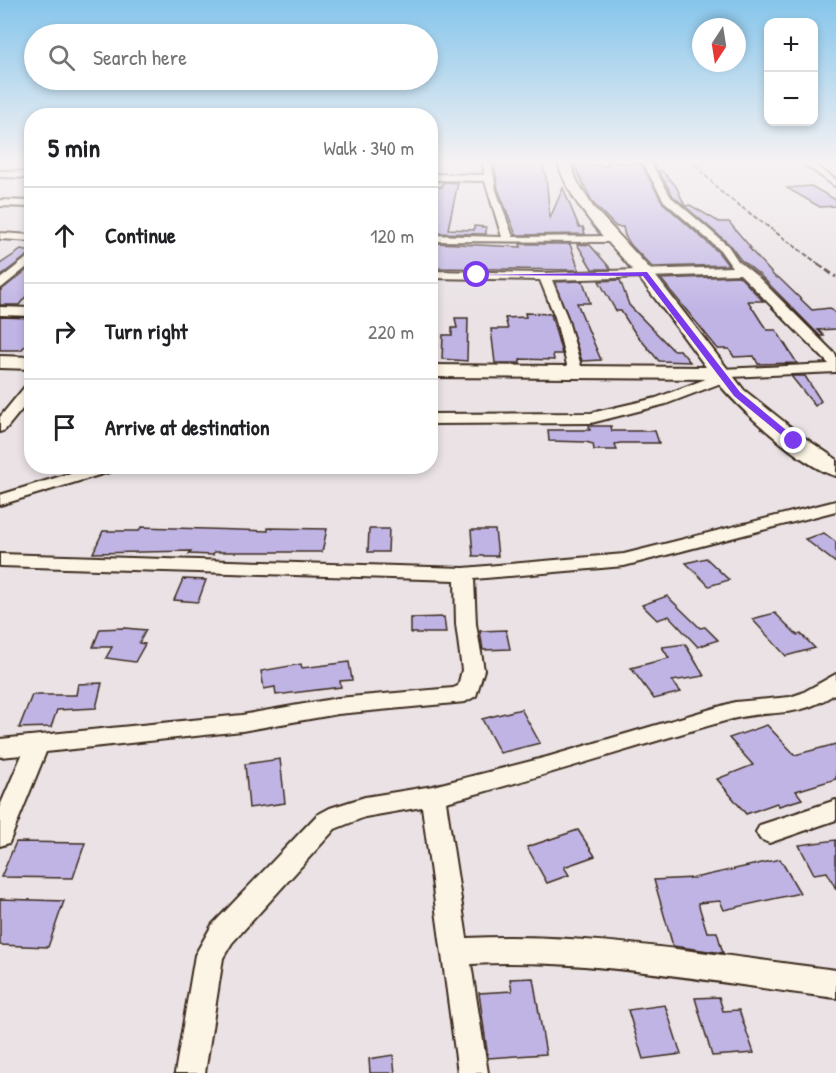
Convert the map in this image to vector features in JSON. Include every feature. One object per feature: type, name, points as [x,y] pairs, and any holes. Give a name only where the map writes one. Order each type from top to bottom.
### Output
[{"type":"street","points":[[499,210],[509,240]]},
{"type":"street","points":[[588,210],[645,274],[722,375],[755,411],[836,469]]},
{"type":"street","points":[[680,210],[724,248],[742,270],[836,363]]},
{"type":"street","points":[[0,236],[24,238]]},
{"type":"street","points":[[438,238],[613,239]]},
{"type":"street","points":[[0,285],[24,264]]},
{"type":"street","points":[[438,274],[545,277],[742,270]]},
{"type":"street","points":[[0,272],[14,273]]},
{"type":"street","points":[[545,277],[561,317],[576,373]]},
{"type":"street","points":[[0,311],[24,312]]},
{"type":"street","points":[[0,362],[24,363]]},
{"type":"street","points":[[438,371],[722,375],[836,368]]},
{"type":"street","points":[[438,419],[591,418],[661,401],[722,375]]},
{"type":"street","points":[[0,427],[24,397]]},
{"type":"street","points":[[0,500],[86,474]]},
{"type":"street","points":[[0,560],[464,574],[624,560],[836,506]]},
{"type":"street","points":[[0,748],[242,723],[338,706],[457,696],[468,690],[474,670],[466,624],[464,574]]},
{"type":"street","points":[[190,1073],[209,955],[222,934],[326,822],[361,806],[434,796],[547,766],[735,710],[790,705],[810,699],[836,682]]},
{"type":"street","points":[[0,835],[38,744]]},
{"type":"street","points":[[434,796],[454,952],[473,1073]]},
{"type":"street","points":[[768,832],[836,810]]},
{"type":"street","points":[[454,952],[515,949],[576,952],[836,984]]},
{"type":"building","points":[[438,210],[452,210],[448,229],[474,230],[474,226],[486,227],[486,234],[438,233]]},
{"type":"building","points":[[506,210],[549,210],[550,218],[553,210],[572,210],[579,227],[583,227],[585,234],[516,235]]},
{"type":"building","points":[[600,210],[671,210],[718,252],[728,265],[652,267],[631,245],[625,236],[623,227],[616,227]]},
{"type":"building","points":[[689,210],[699,210],[719,222],[729,222],[775,277],[779,278],[812,310],[830,308],[836,314],[836,329],[818,330],[824,336],[820,336],[760,275],[740,259],[729,244]]},
{"type":"building","points":[[438,243],[521,247],[520,244],[570,244],[579,270],[438,268]]},
{"type":"building","points":[[577,244],[590,245],[611,269],[592,269]]},
{"type":"building","points":[[21,250],[24,251],[24,258],[0,276],[0,264]]},
{"type":"building","points":[[24,272],[24,299],[19,305],[0,305],[0,291]]},
{"type":"building","points":[[739,276],[763,301],[748,301],[762,323],[767,330],[776,330],[797,363],[758,364],[754,356],[734,357],[729,349],[718,349],[661,279]]},
{"type":"building","points":[[620,280],[629,305],[673,350],[680,350],[690,362],[659,361],[635,333],[621,311],[616,311],[599,281]]},
{"type":"building","points":[[583,281],[590,303],[577,303],[601,360],[582,361],[555,282]]},
{"type":"building","points":[[525,313],[551,314],[562,354],[553,354],[554,360],[520,359],[520,363],[495,363],[491,329],[508,329],[505,318],[526,317]]},
{"type":"building","points":[[0,317],[24,318],[24,347],[21,350],[0,350]]},
{"type":"building","points":[[455,318],[468,318],[467,361],[442,359],[443,335],[452,335],[452,328],[457,328]]},
{"type":"building","points":[[791,376],[805,376],[821,401],[815,406]]},
{"type":"building","points":[[589,426],[611,426],[612,431],[655,431],[659,443],[620,443],[615,444],[617,450],[594,450],[593,444],[586,442],[549,441],[548,430],[590,430]]},
{"type":"building","points":[[141,527],[268,531],[268,528],[327,529],[322,552],[214,552],[213,555],[189,554],[191,551],[93,553],[103,531],[139,531]]},
{"type":"building","points":[[369,529],[389,529],[388,552],[368,552]]},
{"type":"building","points":[[471,530],[495,530],[498,556],[473,556]]},
{"type":"building","points":[[824,533],[836,542],[836,563],[805,539]]},
{"type":"building","points":[[706,558],[729,580],[709,586],[686,563]]},
{"type":"building","points":[[183,579],[206,580],[198,602],[174,600]]},
{"type":"building","points":[[667,596],[700,628],[705,627],[718,640],[698,647],[669,616],[657,620],[642,605]]},
{"type":"building","points":[[775,613],[797,635],[801,634],[815,648],[786,656],[752,619]]},
{"type":"building","points":[[444,617],[446,633],[411,633],[411,618]]},
{"type":"building","points":[[100,629],[146,630],[139,643],[145,644],[135,662],[106,658],[112,647],[93,647]]},
{"type":"building","points":[[506,630],[510,649],[483,650],[480,631]]},
{"type":"building","points":[[685,644],[704,676],[672,681],[681,692],[654,699],[631,668],[669,658],[662,647]]},
{"type":"building","points":[[349,662],[352,680],[340,681],[341,687],[276,695],[275,687],[264,689],[261,671],[301,664],[302,668]]},
{"type":"building","points":[[102,683],[96,708],[57,710],[51,727],[19,728],[32,695],[76,695],[78,684]]},
{"type":"building","points":[[521,709],[540,743],[500,753],[482,719]]},
{"type":"building","points":[[767,725],[795,755],[836,744],[836,779],[796,791],[802,799],[779,806],[777,803],[746,814],[717,779],[753,765],[729,738]]},
{"type":"building","points":[[280,759],[285,803],[249,808],[245,764]]},
{"type":"building","points":[[578,830],[595,856],[564,867],[569,875],[547,883],[527,847]]},
{"type":"building","points":[[836,840],[836,889],[827,872],[814,874],[799,845]]},
{"type":"building","points":[[16,842],[85,843],[73,878],[1,877]]},
{"type":"building","points":[[780,859],[800,893],[724,910],[720,901],[698,903],[707,932],[717,932],[723,953],[673,946],[654,880],[694,878]]},
{"type":"building","points":[[0,899],[64,901],[48,947],[0,945]]},
{"type":"building","points":[[533,978],[546,1054],[488,1058],[479,993],[512,991],[510,979]]},
{"type":"building","points":[[719,997],[723,1011],[739,1010],[754,1053],[712,1056],[695,998]]},
{"type":"building","points":[[665,1005],[681,1054],[643,1059],[628,1010]]},
{"type":"building","points":[[393,1055],[395,1073],[370,1073],[369,1059]]},
{"type":"railway","points":[[746,210],[820,265]]},
{"type":"railway","points":[[818,264],[836,277]]},
{"type":"route","points":[[477,275],[545,277],[645,274],[737,394],[794,441]]}]
